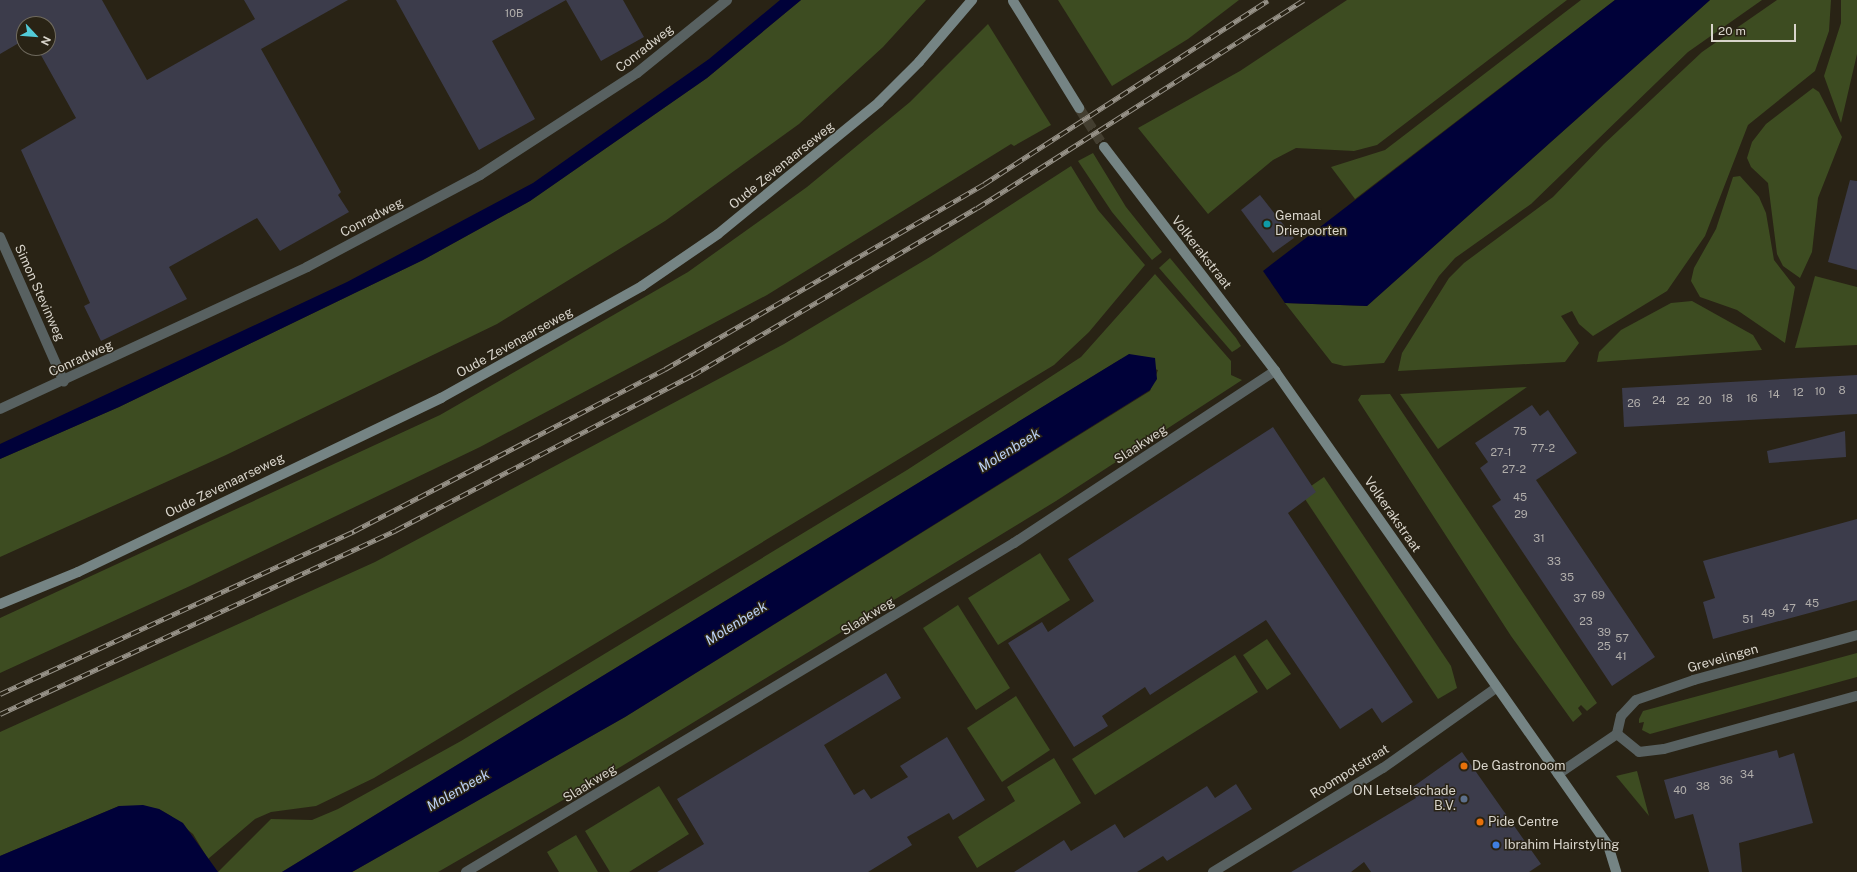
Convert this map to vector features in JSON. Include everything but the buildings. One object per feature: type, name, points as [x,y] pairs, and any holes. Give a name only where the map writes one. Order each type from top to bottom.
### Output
[{"type":"street","name":"Conradweg","points":[[0,409],[64,382],[307,267],[480,175],[638,74],[727,0]]},
{"type":"street","name":"Oude Zevenaarseweg","points":[[0,604],[78,572],[441,398],[642,286],[718,234],[817,156],[884,97],[957,19],[972,0]]},
{"type":"street","points":[[1013,1],[1079,108]]},
{"type":"street","name":"Volkerakstraat","points":[[1104,147],[1275,371],[1496,688],[1608,845],[1616,872]]},
{"type":"street","name":"Simon Stevinweg","points":[[0,237],[64,382]]},
{"type":"street","name":"Slaakweg","points":[[466,872],[1014,543],[1275,371]]},
{"type":"street","name":"Grevelingen","points":[[1617,734],[1621,716],[1636,700],[1694,680],[1857,635]]},
{"type":"street","name":"Roompotstraat","points":[[1213,872],[1383,768],[1496,688]]},
{"type":"street","points":[[1558,774],[1617,734],[1639,752],[1664,749],[1857,696]]},
{"type":"green space","points":[[801,0],[926,0],[883,47],[799,124],[665,221],[497,324],[226,455],[0,557],[0,459],[119,407],[423,260],[530,201],[707,78]]},
{"type":"green space","points":[[1058,0],[1239,0],[1188,39],[1112,86]]},
{"type":"green space","points":[[1347,0],[1567,0],[1377,145],[1354,151],[1296,148],[1273,160],[1208,214],[1138,128],[1240,71]]},
{"type":"green space","points":[[1581,0],[1615,0],[1355,199],[1331,167],[1385,150]]},
{"type":"green space","points":[[1710,0],[1762,0],[1688,52],[1531,204],[1455,258],[1439,276],[1384,363],[1344,366],[1332,363],[1285,303],[1367,306]]},
{"type":"green space","points":[[1777,0],[1831,0],[1829,31],[1815,71],[1748,125],[1705,236],[1667,291],[1593,336],[1579,324],[1572,311],[1561,316],[1579,343],[1565,362],[1398,371],[1402,353],[1449,278],[1464,263],[1553,197],[1604,144],[1702,52]]},
{"type":"green space","points":[[1841,0],[1857,0],[1857,54],[1841,123],[1824,76],[1841,23]]},
{"type":"green space","points":[[988,24],[1051,125],[1014,146],[1011,144],[767,295],[480,447],[190,586],[0,673],[0,618],[440,415],[688,272],[807,187],[910,102]]},
{"type":"green space","points":[[1813,88],[1819,92],[1842,137],[1818,198],[1812,252],[1800,278],[1783,266],[1777,254],[1768,183],[1751,167],[1747,158],[1752,142],[1766,124]]},
{"type":"green space","points":[[1093,153],[1126,207],[1162,252],[1152,260],[1112,212],[1078,161]]},
{"type":"green space","points":[[1071,166],[1098,210],[1145,265],[1089,332],[1054,365],[374,778],[316,806],[271,812],[255,819],[208,859],[193,834],[171,816],[159,809],[119,806],[0,856],[0,732],[375,562],[784,344],[930,257]]},
{"type":"green space","points":[[1740,176],[1759,197],[1766,213],[1774,260],[1795,287],[1785,343],[1737,310],[1700,297],[1691,281],[1694,268],[1716,229],[1733,177]]},
{"type":"green space","points":[[1170,258],[1241,346],[1232,352],[1159,268]]},
{"type":"green space","points":[[1155,274],[1231,361],[1231,375],[1242,380],[1056,501],[622,766],[438,872],[352,872],[625,717],[1150,391],[1158,370],[1121,359],[282,872],[218,872],[271,819],[312,820],[338,809],[461,741],[907,470],[1081,357]]},
{"type":"green space","points":[[1815,276],[1857,287],[1857,345],[1795,348]]},
{"type":"green space","points":[[1692,301],[1753,335],[1762,350],[1597,362],[1599,352],[1621,330],[1671,303]]},
{"type":"green space","points":[[1527,387],[1438,449],[1400,394]]},
{"type":"green space","points":[[1390,394],[1597,703],[1587,711],[1581,705],[1578,708],[1582,714],[1573,722],[1511,636],[1358,400],[1361,395]]},
{"type":"green space","points":[[1324,477],[1451,666],[1457,688],[1438,699],[1301,493]]},
{"type":"green space","points":[[1040,553],[1070,600],[998,645],[968,598]]},
{"type":"green space","points":[[958,605],[1010,688],[976,710],[923,628]]},
{"type":"green space","points":[[1267,639],[1291,674],[1267,690],[1243,655]]},
{"type":"green space","points":[[1857,653],[1857,677],[1650,734],[1642,730],[1644,722],[1639,723],[1639,719],[1643,711]]},
{"type":"green space","points":[[1235,655],[1258,692],[1095,795],[1072,759]]},
{"type":"green space","points":[[1016,696],[1050,750],[1002,782],[967,728]]},
{"type":"green space","points":[[1054,758],[1081,803],[977,868],[958,837],[1015,801],[1007,787]]},
{"type":"green space","points":[[1637,771],[1649,816],[1616,776]]},
{"type":"green space","points":[[659,786],[689,834],[629,872],[610,872],[585,831]]},
{"type":"green space","points":[[576,835],[598,872],[559,872],[547,852]]},
{"type":"water","points":[[780,0],[801,0],[707,78],[530,201],[423,260],[119,407],[0,459],[0,444],[347,282],[533,183],[709,59]]},
{"type":"water","points":[[1615,0],[1710,0],[1367,306],[1285,303],[1263,271]]},
{"type":"water","name":"Molenbeek","points":[[1129,354],[1155,358],[1157,379],[1150,390],[625,717],[352,872],[282,872]]},
{"type":"water","points":[[143,805],[159,809],[183,823],[218,872],[0,872],[0,856],[119,806]]},
{"type":"tunnel","points":[[1079,108],[1104,147]]},
{"type":"railway","points":[[0,694],[354,531],[665,369],[984,184],[1268,0]]},
{"type":"railway","points":[[0,714],[396,530],[693,375],[977,208],[1303,0]]},
{"type":"place","name":"Gemaal Driepoorten","points":[[1267,224]]},
{"type":"place","name":"De Gastronoom","points":[[1464,766]]},
{"type":"place","name":"ON Letselschade B.V.","points":[[1464,799]]},
{"type":"place","name":"Pide Centre","points":[[1480,822]]},
{"type":"place","name":"Ibrahim Hairstyling","points":[[1496,845]]}]
